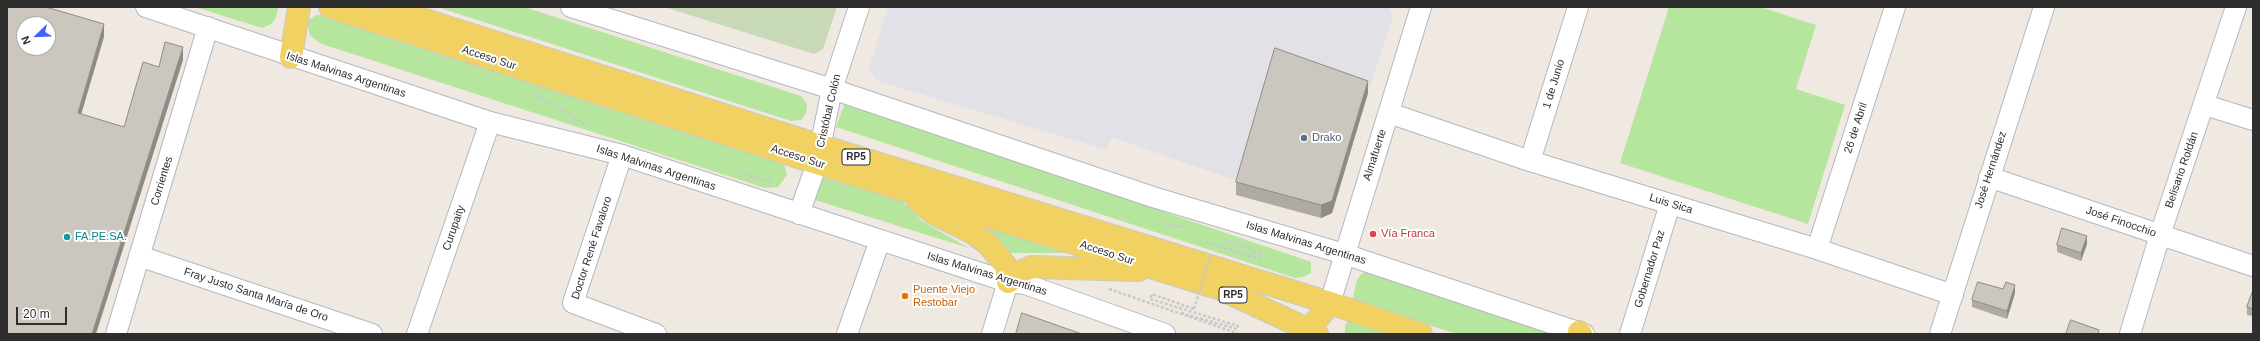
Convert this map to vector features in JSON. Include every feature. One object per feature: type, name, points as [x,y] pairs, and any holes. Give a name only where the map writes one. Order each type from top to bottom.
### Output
[{"type":"main road","points":[[291,57],[299,7]]},
{"type":"main road","name":"Acceso Sur","points":[[330,7],[819,155],[1330,303]]},
{"type":"main road","name":"Acceso Sur","points":[[384,7],[819,155],[904,190],[1221,289],[1311,333]]},
{"type":"main road","points":[[904,190],[933,213],[972,233],[988,244],[1006,266],[1008,282]]},
{"type":"main road","points":[[1008,282],[1022,271],[1032,267],[1131,270],[1153,268]]},
{"type":"main road","name":"RP5","points":[[1311,333],[1330,303],[1421,334]]},
{"type":"street","name":"Islas Malvinas Argentinas","points":[[146,7],[208,27],[291,57],[490,122],[622,155],[1008,282],[1025,284],[1165,334]]},
{"type":"street","name":"Islas Malvinas Argentinas","points":[[571,7],[832,89],[1153,197],[1344,254],[1581,333]]},
{"type":"street","name":"Cristóbal Colón","points":[[799,214],[819,155],[832,89],[859,7]]},
{"type":"street","name":"Almafuerte","points":[[1330,303],[1421,7]]},
{"type":"street","name":"1 de Junio","points":[[1530,162],[1578,7]]},
{"type":"street","name":"26 de Abril","points":[[1817,249],[1895,7]]},
{"type":"street","name":"Belisario Roldán","points":[[2130,334],[2160,235],[2205,105],[2236,7]]},
{"type":"street","name":"José Hernández","points":[[1940,334],[2038,9]]},
{"type":"street","name":"Corrientes","points":[[116,334],[208,27]]},
{"type":"street","points":[[2205,105],[2253,120]]},
{"type":"street","name":"Luis Sica","points":[[1389,113],[1530,162],[1817,249],[1953,295]]},
{"type":"street","name":"Curupaity","points":[[417,334],[490,122]]},
{"type":"street","name":"Doctor René Favaloro","points":[[622,155],[573,303],[656,334]]},
{"type":"street","name":"José Finocchio","points":[[1988,177],[2253,266]]},
{"type":"street","name":"Gobernador Paz","points":[[1630,334],[1670,204]]},
{"type":"street","points":[[847,334],[880,240]]},
{"type":"street","name":"Fray Justo Santa María de Oro","points":[[139,256],[372,334]]},
{"type":"street","points":[[992,334],[1008,282]]},
{"type":"path","points":[[531,92],[589,127]]},
{"type":"path","points":[[736,172],[773,183]]},
{"type":"path","points":[[1199,240],[1260,259],[1262,253],[1217,237]]},
{"type":"path","points":[[1204,251],[1211,254],[1194,309],[1152,294],[1150,298],[1238,326],[1237,329],[1163,308],[1239,334]]},
{"type":"shaded area","points":[[888,7],[1389,7],[1393,16],[1368,93],[1240,182],[1111,137],[1107,150],[877,81],[869,68]]},
{"type":"green space","points":[[195,7],[278,7],[277,15],[272,23],[262,28]]},
{"type":"green space","points":[[437,7],[524,7],[801,96],[807,104],[806,113],[801,120],[791,121]]},
{"type":"green space","points":[[664,7],[837,7],[823,49],[814,54]]},
{"type":"green space","points":[[1669,7],[1760,7],[1816,25],[1796,89],[1845,105],[1808,224],[1620,163]]},
{"type":"green space","points":[[328,14],[778,158],[784,164],[787,175],[778,187],[765,188],[322,44],[310,36],[307,21],[316,15]]},
{"type":"green space","points":[[845,103],[1311,262],[1311,273],[1303,277],[1295,278],[836,127]]},
{"type":"green space","points":[[821,177],[899,198],[922,221],[969,248],[815,200]]},
{"type":"green space","points":[[981,221],[1080,253],[1010,253]]},
{"type":"green space","points":[[1365,272],[1551,334],[1457,334],[1353,301],[1357,280]]},
{"type":"green space","points":[[1349,321],[1395,334],[1345,334],[1345,325]]},
{"type":"building","name":"FA.PE.SA.","points":[[7,7],[46,7],[104,24],[78,113],[124,127],[143,62],[159,67],[165,42],[183,47],[92,334],[7,334]]},
{"type":"building","name":"Drako","points":[[1275,48],[1368,81],[1332,201],[1321,205],[1236,182]]},
{"type":"building","points":[[2062,228],[2087,236],[2081,253],[2057,245]]},
{"type":"building","points":[[1978,282],[2003,289],[2006,282],[2015,285],[2007,311],[1972,300]]},
{"type":"building","points":[[2253,290],[2253,309],[2247,307]]},
{"type":"building","points":[[1022,313],[1082,334],[1016,334]]},
{"type":"building","points":[[2071,320],[2099,330],[2098,334],[2066,334]]},
{"type":"place","name":"Drako","points":[[1304,138]]},
{"type":"place","name":"Vía Franca","points":[[1373,234]]},
{"type":"place","name":"FA.PE.SA.","points":[[67,237]]},
{"type":"place","name":"Puente Viejo Restobar","points":[[905,296]]}]
